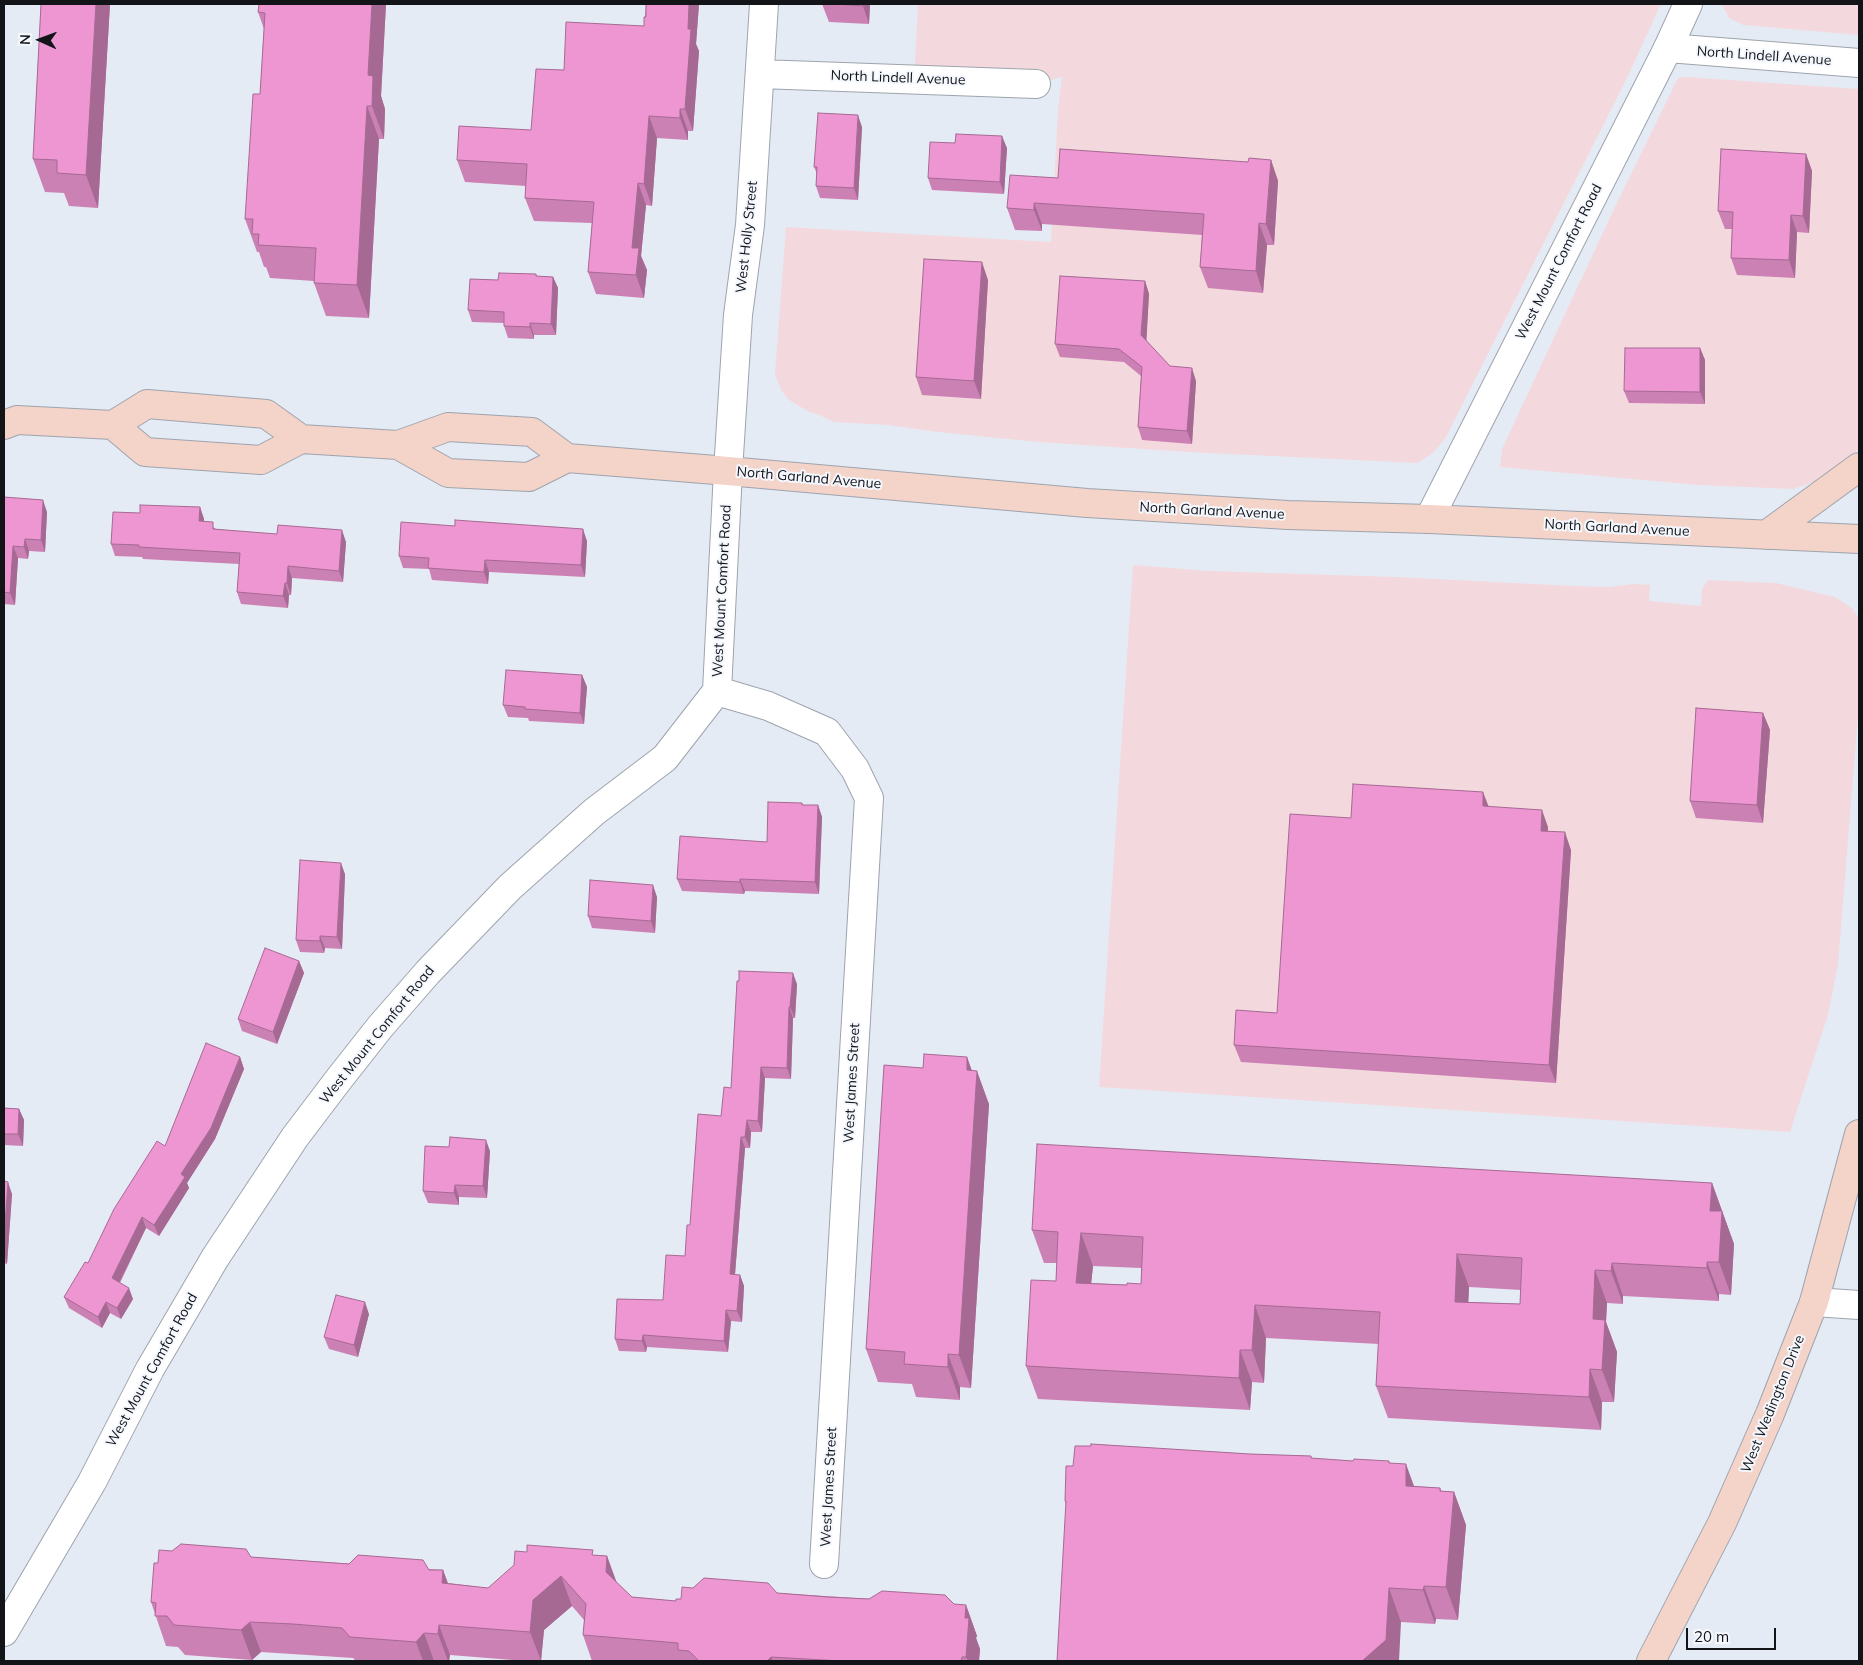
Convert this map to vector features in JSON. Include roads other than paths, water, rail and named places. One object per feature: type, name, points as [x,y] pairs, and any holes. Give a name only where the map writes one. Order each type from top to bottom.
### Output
[{"type":"main road","points":[[8,419],[113,425],[147,404],[266,414],[301,439]]},
{"type":"main road","points":[[113,425],[146,452],[261,460],[301,439],[398,445],[448,427],[532,432],[567,458],[529,477],[448,473],[398,445]]},
{"type":"main road","name":"North Garland Avenue","points":[[567,458],[728,470],[1087,503],[1288,515],[1429,519],[1859,539]]},
{"type":"main road","points":[[1766,535],[1859,467]]},
{"type":"main road","name":"West Wedington Drive","points":[[1650,1661],[1722,1523],[1770,1414],[1814,1302],[1859,1134]]},
{"type":"street","name":"West Holly Street","points":[[728,470],[738,315],[750,224],[764,4]]},
{"type":"street","name":"West Mount Comfort Road","points":[[1429,519],[1668,48],[1688,4]]},
{"type":"street","name":"North Lindell Avenue","points":[[1668,48],[1859,63]]},
{"type":"street","name":"North Lindell Avenue","points":[[760,74],[1036,84]]},
{"type":"street","name":"West Mount Comfort Road","points":[[7,1622],[92,1482],[150,1369],[215,1258],[295,1137],[386,1020],[428,972],[510,887],[587,819],[665,758],[717,691],[728,470]]},
{"type":"street","name":"West James Street","points":[[717,691],[768,706],[827,732],[855,769],[869,798],[824,1564]]},
{"type":"street","points":[[1814,1302],[1859,1305]]}]
